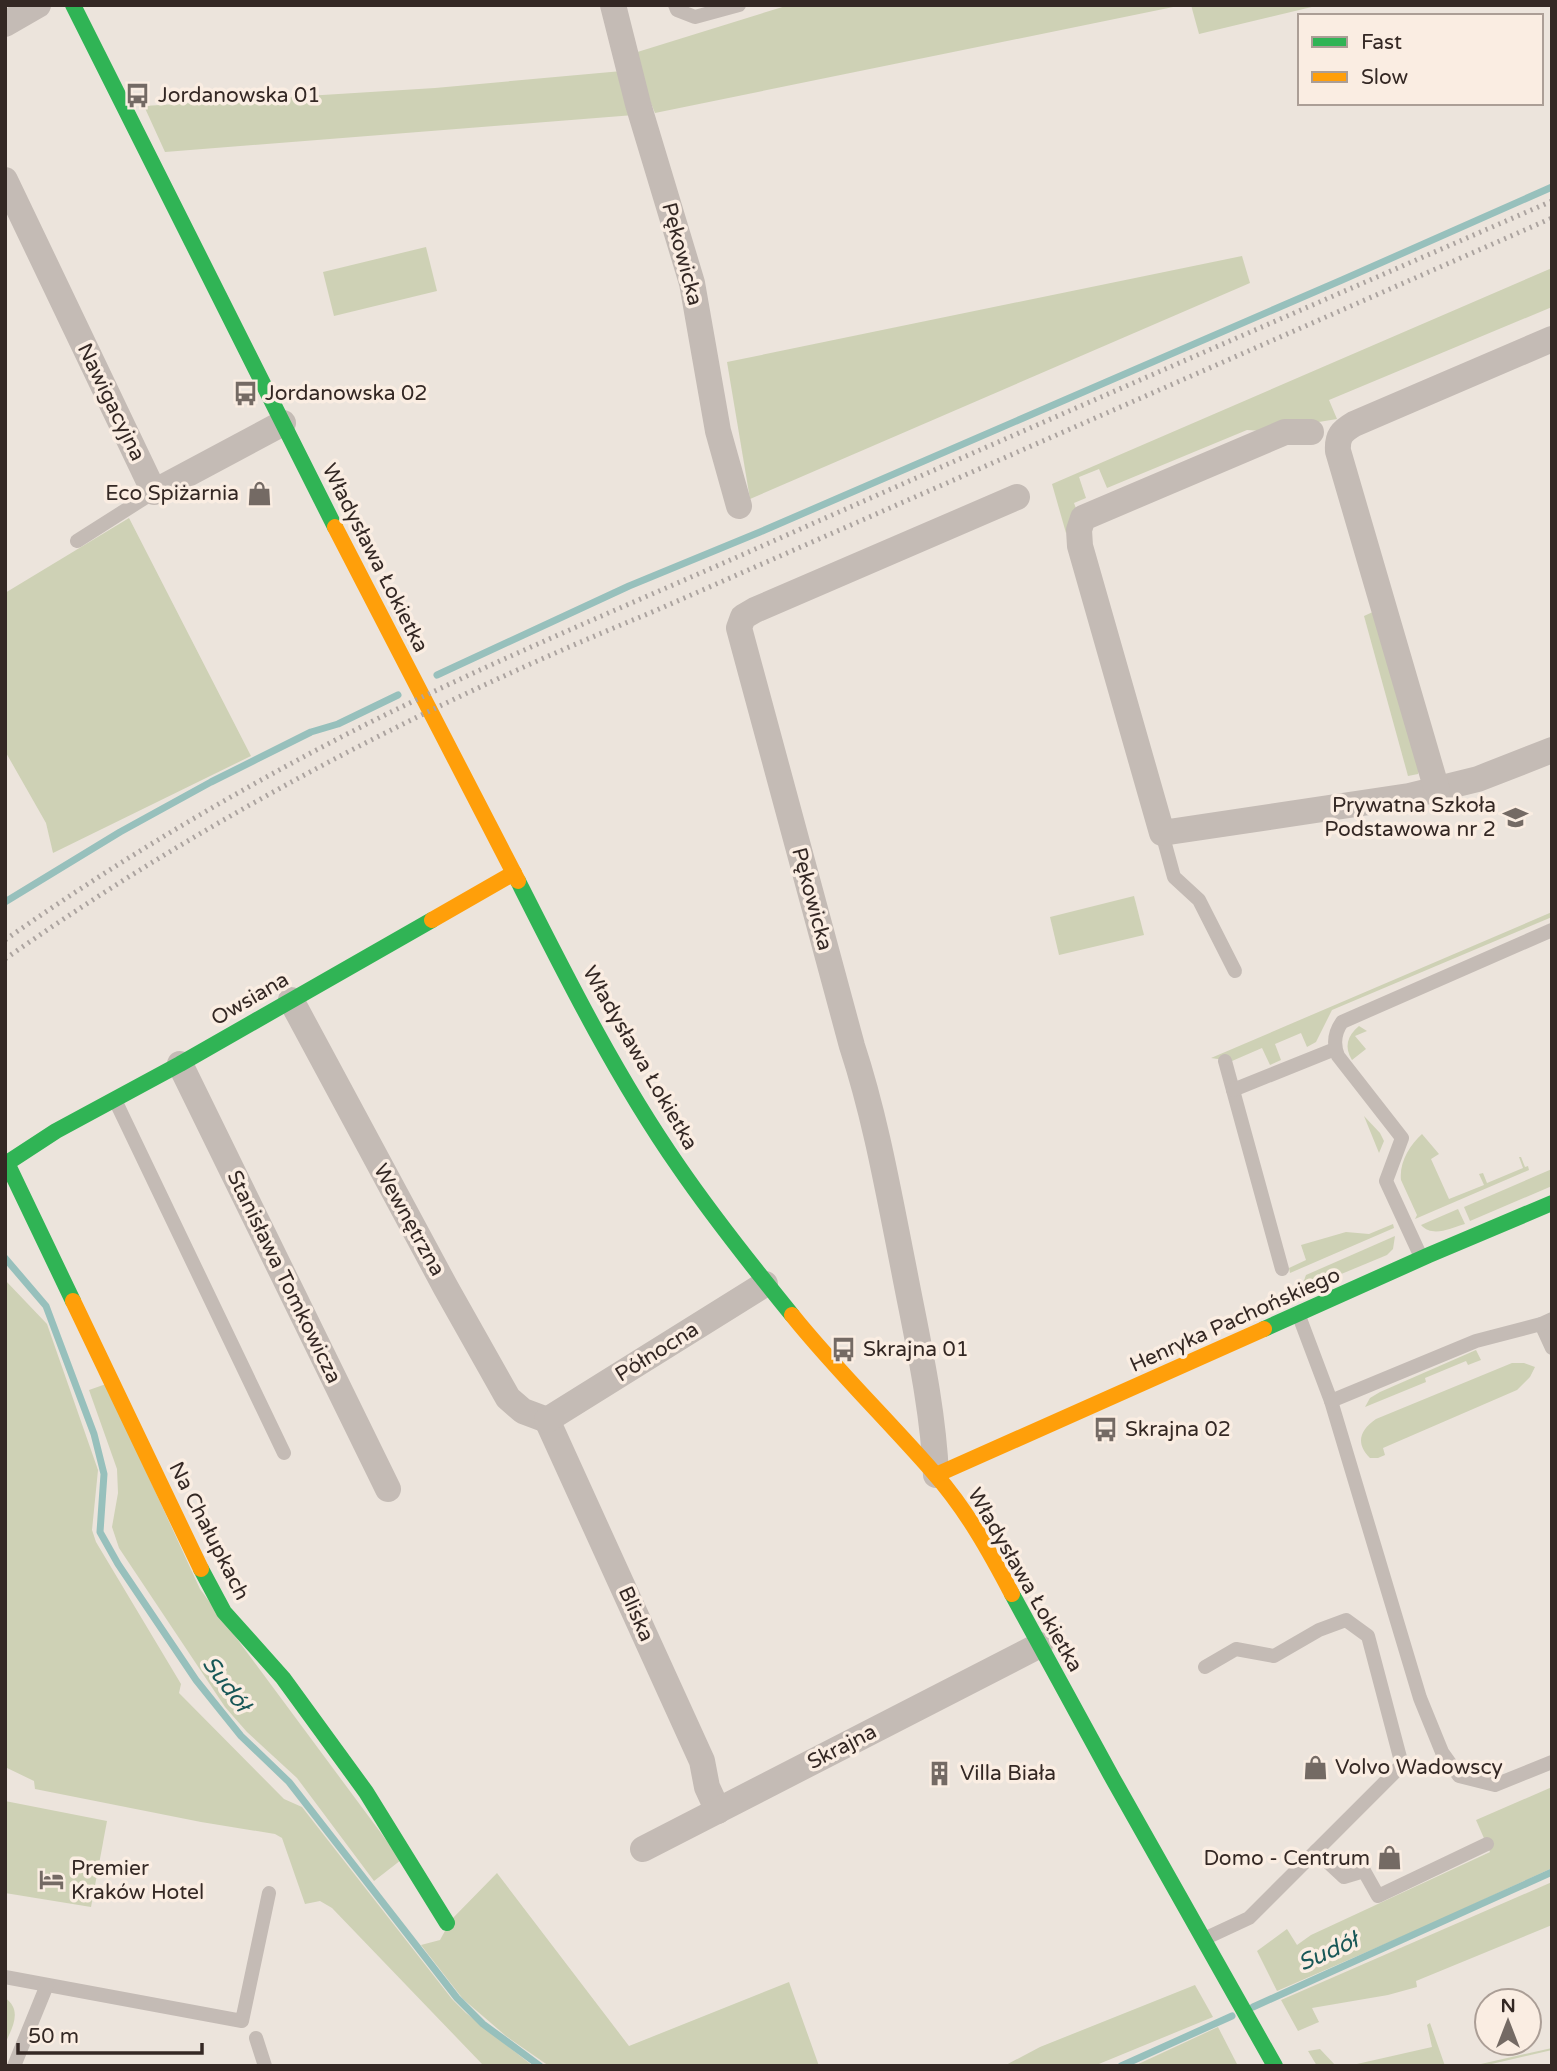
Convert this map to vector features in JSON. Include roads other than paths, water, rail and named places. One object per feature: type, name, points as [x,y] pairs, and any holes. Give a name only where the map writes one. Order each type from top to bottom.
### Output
[{"type":"street","points":[[5,24],[38,5]]},
{"type":"street","name":"Władysława Łokietka","points":[[73,5],[283,423],[514,873],[596,1031],[639,1106],[699,1197],[765,1284],[855,1389],[936,1475],[964,1513],[994,1560],[1113,1779],[1275,2066]]},
{"type":"street","name":"Pękowicka","points":[[613,5],[638,104],[692,283],[718,431],[739,506]]},
{"type":"street","name":"Nawigacyjna","points":[[5,180],[154,492]]},
{"type":"street","points":[[1437,790],[1337,442],[1342,431],[1354,424],[1552,339]]},
{"type":"street","points":[[154,492],[283,423]]},
{"type":"street","points":[[1311,432],[1285,432],[1083,518],[1079,530],[1080,546],[1162,832],[1437,790],[1478,779],[1552,750]]},
{"type":"street","name":"Pękowicka","points":[[936,1475],[932,1413],[866,1089],[739,628],[743,617],[755,610],[1017,497]]},
{"type":"street","name":"Owsiana","points":[[7,1163],[114,1099],[514,873]]},
{"type":"street","name":"Wewnętrzna","points":[[291,999],[508,1398],[523,1411],[547,1420]]},
{"type":"street","name":"Stanisława Tomkowicza","points":[[180,1064],[388,1489]]},
{"type":"street","name":"Na Chałupkach","points":[[7,1163],[210,1588],[225,1612],[283,1678],[366,1792],[447,1923]]},
{"type":"street","name":"Henryka Pachońskiego","points":[[936,1475],[1422,1258],[1552,1203]]},
{"type":"street","name":"Północna","points":[[547,1420],[765,1284]]},
{"type":"street","name":"Bliska","points":[[547,1420],[702,1761],[707,1787],[718,1811]]},
{"type":"street","name":"Skrajna","points":[[643,1849],[1040,1645]]},
{"type":"lane","points":[[675,5],[677,10],[695,17],[735,6]]},
{"type":"lane","points":[[77,541],[154,492]]},
{"type":"lane","points":[[1162,832],[1174,877],[1199,900],[1235,971]]},
{"type":"lane","points":[[1422,1258],[1386,1181],[1402,1138],[1346,1068],[1335,1049],[1336,1034],[1342,1021],[1552,930]]},
{"type":"lane","points":[[1233,1090],[1335,1049]]},
{"type":"lane","points":[[1225,1061],[1282,1269]]},
{"type":"lane","points":[[114,1099],[284,1453]]},
{"type":"lane","points":[[1298,1315],[1331,1401],[1420,1698],[1442,1752],[1459,1776],[1495,1785],[1552,1762]]},
{"type":"lane","points":[[1331,1401],[1476,1341],[1546,1321],[1552,1348]]},
{"type":"lane","points":[[1205,1667],[1236,1649],[1274,1656],[1319,1630],[1346,1620],[1368,1636],[1402,1765],[1249,1918],[1205,1939]]},
{"type":"lane","points":[[1316,1851],[1344,1877],[1364,1871],[1378,1896],[1487,1844]]},
{"type":"lane","points":[[5,1977],[242,2021],[269,1893]]},
{"type":"lane","points":[[14,2066],[47,1984]]},
{"type":"lane","points":[[256,2038],[265,2066]]},
{"type":"waterway","points":[[437,675],[629,586],[760,532],[1552,187]]},
{"type":"waterway","points":[[5,902],[120,832],[211,782],[311,732],[338,724],[398,695]]},
{"type":"waterway","name":"Sudół","points":[[5,1258],[46,1306],[94,1434],[104,1474],[100,1532],[118,1564],[196,1680],[241,1736],[289,1782],[457,1998],[483,2024],[540,2066]]},
{"type":"waterway","name":"Sudół","points":[[1253,2007],[1552,1872]]},
{"type":"waterway","name":"Sudół","points":[[1121,2066],[1232,2016]]},
{"type":"railway","points":[[5,940],[87,884],[214,807],[395,710],[1052,418],[1552,201]]},
{"type":"railway","points":[[5,959],[81,907],[238,812],[318,768],[482,686],[1552,218]]},
{"type":"place","name":"Jordanowska 01","points":[[138,95]]},
{"type":"place","name":"Jordanowska 02","points":[[245,393]]},
{"type":"place","name":"Eco Spiżarnia","points":[[259,493]]},
{"type":"place","name":"Prywatna Szkoła Podstawowa nr 2","points":[[1516,817]]},
{"type":"place","name":"Skrajna 01","points":[[843,1349]]},
{"type":"place","name":"Skrajna 02","points":[[1105,1429]]},
{"type":"place","name":"Volvo Wadowscy","points":[[1315,1767]]},
{"type":"place","name":"Villa Biała","points":[[940,1773]]},
{"type":"place","name":"Domo - Centrum","points":[[1390,1858]]},
{"type":"place","name":"Premier Kraków Hotel","points":[[51,1880]]}]
